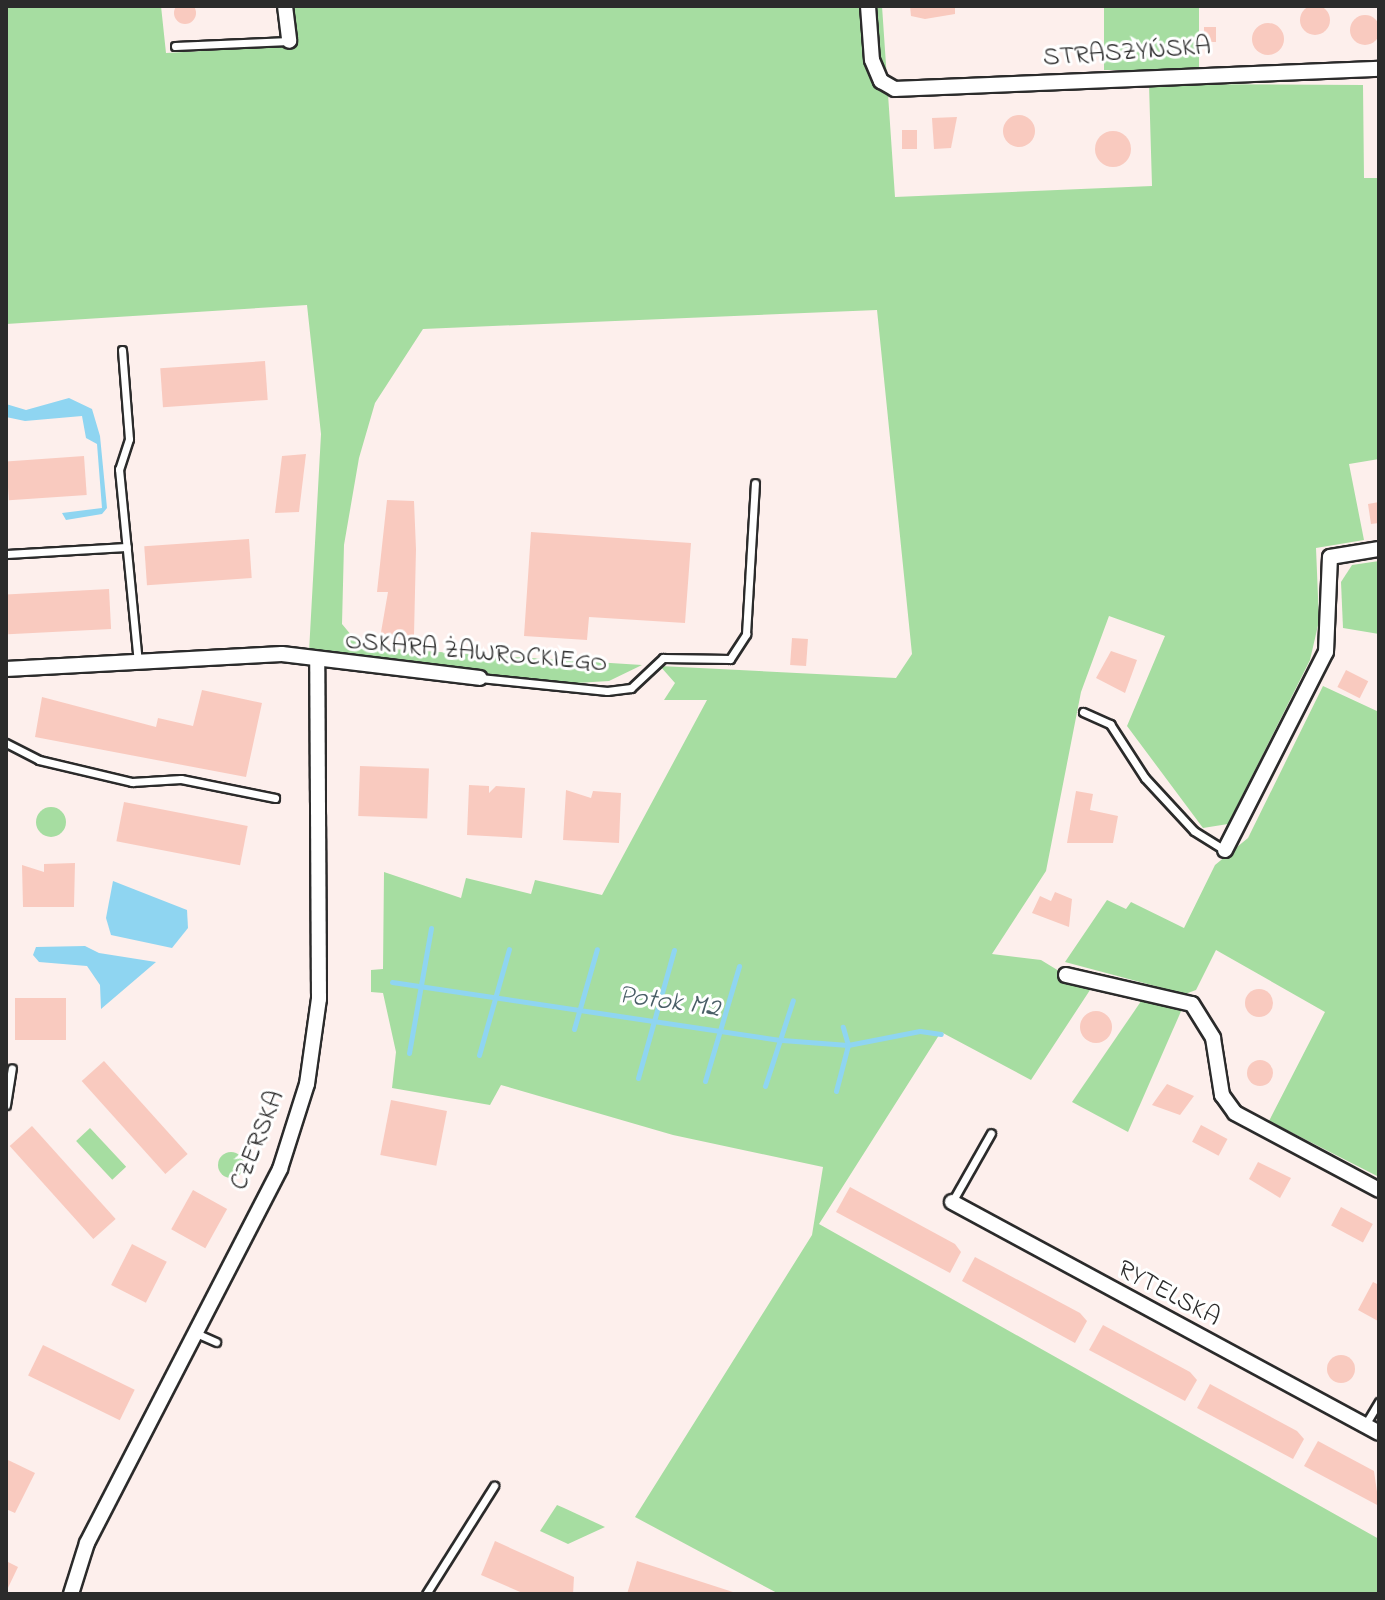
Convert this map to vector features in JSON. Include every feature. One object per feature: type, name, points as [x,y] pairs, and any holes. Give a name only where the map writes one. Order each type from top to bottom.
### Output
[{"type":"street","points":[[285,6],[289,41]]},
{"type":"street","name":"STRASZYŃSKA","points":[[868,6],[881,81],[895,89],[1379,69]]},
{"type":"street","points":[[1225,850],[1326,652],[1330,557],[1379,549]]},
{"type":"street","name":"OSKARA ŻAWROCKIEGO","points":[[6,669],[282,654],[317,664],[480,678]]},
{"type":"street","name":"CZERSKA","points":[[71,1594],[87,1543],[192,1331],[280,1169],[314,1052],[317,664]]},
{"type":"street","points":[[1066,975],[1192,1004],[1213,1038],[1222,1095],[1235,1113],[1379,1190]]},
{"type":"street","name":"RYTELSKA","points":[[952,1202],[1379,1433]]},
{"type":"lane","points":[[175,46],[289,41]]},
{"type":"lane","points":[[122,350],[129,439],[119,469],[138,662]]},
{"type":"lane","name":"OSKARA ŻAWROCKIEGO","points":[[480,678],[554,689],[631,688],[663,658],[730,659],[742,649],[755,483]]},
{"type":"lane","points":[[6,554],[127,547]]},
{"type":"lane","points":[[1083,712],[1110,724],[1155,789],[1194,831],[1225,850]]},
{"type":"lane","points":[[6,743],[31,758],[132,782],[181,779],[275,798]]},
{"type":"lane","points":[[6,1105],[12,1068]]},
{"type":"lane","points":[[952,1202],[991,1133]]},
{"type":"lane","points":[[192,1331],[216,1342]]},
{"type":"lane","points":[[1365,1425],[1379,1402]]},
{"type":"lane","points":[[426,1594],[494,1486]]},
{"type":"green space","points":[[6,6],[161,6],[166,53],[291,46],[288,6],[882,6],[895,197],[1152,186],[1149,84],[1363,85],[1364,178],[1379,178],[1379,459],[1349,464],[1364,540],[1316,548],[1319,621],[1310,660],[1228,824],[1203,828],[1127,726],[1165,636],[1109,616],[1081,692],[1046,871],[992,954],[1041,960],[1090,990],[1031,1080],[941,1032],[819,1224],[1379,1539],[1379,1594],[779,1594],[635,1517],[812,1235],[823,1167],[673,1135],[501,1085],[490,1105],[392,1088],[396,1052],[383,993],[371,992],[371,970],[383,969],[384,872],[461,898],[466,878],[531,894],[535,880],[602,895],[707,700],[664,700],[675,683],[660,666],[896,678],[912,654],[877,310],[423,329],[375,403],[359,458],[344,545],[342,624],[361,647],[642,665],[609,681],[560,684],[309,652],[321,434],[307,305],[6,324]]},
{"type":"green space","points":[[1104,6],[1199,6],[1199,70],[1104,70]]},
{"type":"green space","points":[[1379,561],[1379,634],[1343,628],[1341,582],[1352,565]]},
{"type":"green space","points":[[1323,686],[1379,712],[1379,1177],[1269,1121],[1325,1012],[1216,950],[1196,990],[1185,994],[1065,962],[1107,900],[1126,909],[1131,902],[1184,928],[1215,865],[1248,838]]},
{"type":"green space","points":[[51,807],[62,811],[66,822],[62,833],[51,837],[40,833],[36,822],[40,811]]},
{"type":"green space","points":[[1146,994],[1182,1009],[1128,1132],[1072,1102]]},
{"type":"green space","points":[[90,1128],[126,1167],[112,1180],[76,1141]]},
{"type":"green space","points":[[231,1152],[240,1156],[244,1165],[240,1174],[231,1178],[222,1174],[218,1165],[222,1156]]},
{"type":"green space","points":[[557,1505],[605,1527],[568,1544],[540,1531]]},
{"type":"water","points":[[69,398],[92,409],[100,436],[107,508],[102,514],[66,520],[62,513],[102,508],[97,444],[86,438],[82,416],[25,421],[6,417],[6,404],[26,410]]},
{"type":"water","points":[[113,881],[187,910],[188,928],[172,948],[111,935],[106,918]]},
{"type":"water","points":[[85,946],[99,953],[156,962],[101,1009],[100,985],[87,966],[39,962],[33,955],[36,947]]},
{"type":"building","points":[[181,2],[189,2],[196,13],[189,24],[181,24],[174,17],[174,9]]},
{"type":"building","points":[[1315,5],[1326,9],[1330,20],[1326,31],[1315,35],[1304,31],[1300,20],[1304,9]]},
{"type":"building","points":[[910,6],[955,6],[955,14],[925,19],[911,16]]},
{"type":"building","points":[[1365,15],[1371,16],[1379,24],[1379,36],[1371,44],[1365,45],[1359,44],[1351,36],[1350,30],[1351,24],[1359,16]]},
{"type":"building","points":[[1268,23],[1279,28],[1284,39],[1279,50],[1268,55],[1257,50],[1252,39],[1257,28]]},
{"type":"building","points":[[1204,27],[1216,27],[1216,42],[1204,42]]},
{"type":"building","points":[[1019,115],[1030,120],[1035,131],[1030,142],[1019,147],[1008,142],[1003,131],[1008,120]]},
{"type":"building","points":[[957,117],[951,148],[934,149],[932,118]]},
{"type":"building","points":[[902,130],[917,130],[917,149],[902,149]]},
{"type":"building","points":[[1113,131],[1126,136],[1131,149],[1126,162],[1113,167],[1100,162],[1095,149],[1100,136]]},
{"type":"building","points":[[265,361],[268,400],[163,407],[160,368]]},
{"type":"building","points":[[306,454],[299,512],[275,513],[282,456]]},
{"type":"building","points":[[84,456],[87,495],[9,500],[6,461]]},
{"type":"building","points":[[387,500],[414,501],[416,549],[414,635],[392,639],[380,638],[388,592],[377,592]]},
{"type":"building","points":[[1379,502],[1379,523],[1371,524],[1368,504]]},
{"type":"building","points":[[531,532],[691,543],[685,623],[589,617],[587,640],[524,636]]},
{"type":"building","points":[[249,539],[252,578],[147,585],[144,546]]},
{"type":"building","points":[[109,589],[111,629],[8,634],[6,594]]},
{"type":"building","points":[[792,638],[808,639],[806,666],[790,665]]},
{"type":"building","points":[[1111,651],[1137,660],[1125,693],[1096,678]]},
{"type":"building","points":[[1346,670],[1368,681],[1360,698],[1337,687]]},
{"type":"building","points":[[202,690],[262,703],[246,777],[35,737],[42,697],[156,727],[158,718],[193,726]]},
{"type":"building","points":[[360,766],[429,768],[427,818],[358,816]]},
{"type":"building","points":[[469,785],[489,786],[489,793],[496,786],[525,788],[522,838],[467,835]]},
{"type":"building","points":[[566,790],[591,798],[593,791],[621,793],[619,843],[563,840]]},
{"type":"building","points":[[1076,791],[1093,794],[1090,810],[1118,816],[1113,843],[1067,843]]},
{"type":"building","points":[[124,802],[248,826],[240,865],[116,841]]},
{"type":"building","points":[[75,863],[74,907],[23,907],[22,865],[44,872],[44,864]]},
{"type":"building","points":[[1055,892],[1072,899],[1069,927],[1032,913],[1040,896],[1051,901]]},
{"type":"building","points":[[1259,989],[1269,993],[1273,1003],[1269,1013],[1259,1017],[1249,1013],[1245,1003],[1249,993]]},
{"type":"building","points":[[15,998],[66,998],[66,1040],[15,1040]]},
{"type":"building","points":[[1096,1011],[1107,1016],[1112,1027],[1107,1038],[1096,1043],[1085,1038],[1080,1027],[1085,1016]]},
{"type":"building","points":[[1260,1060],[1269,1064],[1273,1073],[1269,1082],[1260,1086],[1251,1082],[1247,1073],[1251,1064]]},
{"type":"building","points":[[104,1061],[188,1154],[165,1174],[82,1081]]},
{"type":"building","points":[[1167,1084],[1194,1096],[1180,1115],[1152,1105]]},
{"type":"building","points":[[391,1100],[447,1111],[436,1166],[380,1155]]},
{"type":"building","points":[[1201,1125],[1227,1139],[1219,1156],[1192,1142]]},
{"type":"building","points":[[32,1126],[116,1219],[93,1239],[10,1146]]},
{"type":"building","points":[[1258,1162],[1291,1178],[1280,1198],[1249,1179]]},
{"type":"building","points":[[850,1187],[955,1244],[961,1252],[950,1273],[836,1212]]},
{"type":"building","points":[[193,1190],[227,1209],[205,1248],[171,1229]]},
{"type":"building","points":[[1341,1207],[1373,1224],[1363,1242],[1331,1226]]},
{"type":"building","points":[[132,1244],[167,1262],[146,1303],[111,1285]]},
{"type":"building","points":[[975,1257],[1080,1313],[1087,1321],[1075,1343],[962,1281]]},
{"type":"building","points":[[1373,1282],[1379,1285],[1378,1321],[1358,1310]]},
{"type":"building","points":[[1103,1325],[1190,1372],[1197,1380],[1185,1401],[1089,1350]]},
{"type":"building","points":[[43,1345],[135,1390],[120,1420],[28,1376]]},
{"type":"building","points":[[1341,1355],[1351,1359],[1355,1369],[1351,1379],[1341,1383],[1331,1379],[1327,1369],[1331,1359]]},
{"type":"building","points":[[1210,1384],[1297,1431],[1304,1439],[1293,1459],[1197,1408]]},
{"type":"building","points":[[1318,1441],[1374,1471],[1379,1506],[1304,1466]]},
{"type":"building","points":[[6,1459],[35,1473],[15,1513],[6,1509]]},
{"type":"building","points":[[495,1541],[574,1577],[573,1594],[525,1594],[481,1575]]},
{"type":"building","points":[[6,1561],[18,1567],[6,1592]]},
{"type":"building","points":[[637,1561],[736,1593],[736,1594],[627,1594]]},
{"type":"waterway","points":[[409,1053],[431,928]]},
{"type":"waterway","points":[[479,1055],[509,949]]},
{"type":"waterway","points":[[574,1029],[597,949]]},
{"type":"waterway","points":[[638,1078],[674,950]]},
{"type":"waterway","points":[[705,1081],[739,966]]},
{"type":"waterway","name":"Potok M2","points":[[392,982],[782,1040],[848,1045],[920,1031],[941,1034]]},
{"type":"waterway","name":"Potok M2","points":[[765,1086],[793,1000]]},
{"type":"waterway","points":[[836,1091],[848,1045],[843,1027]]}]
